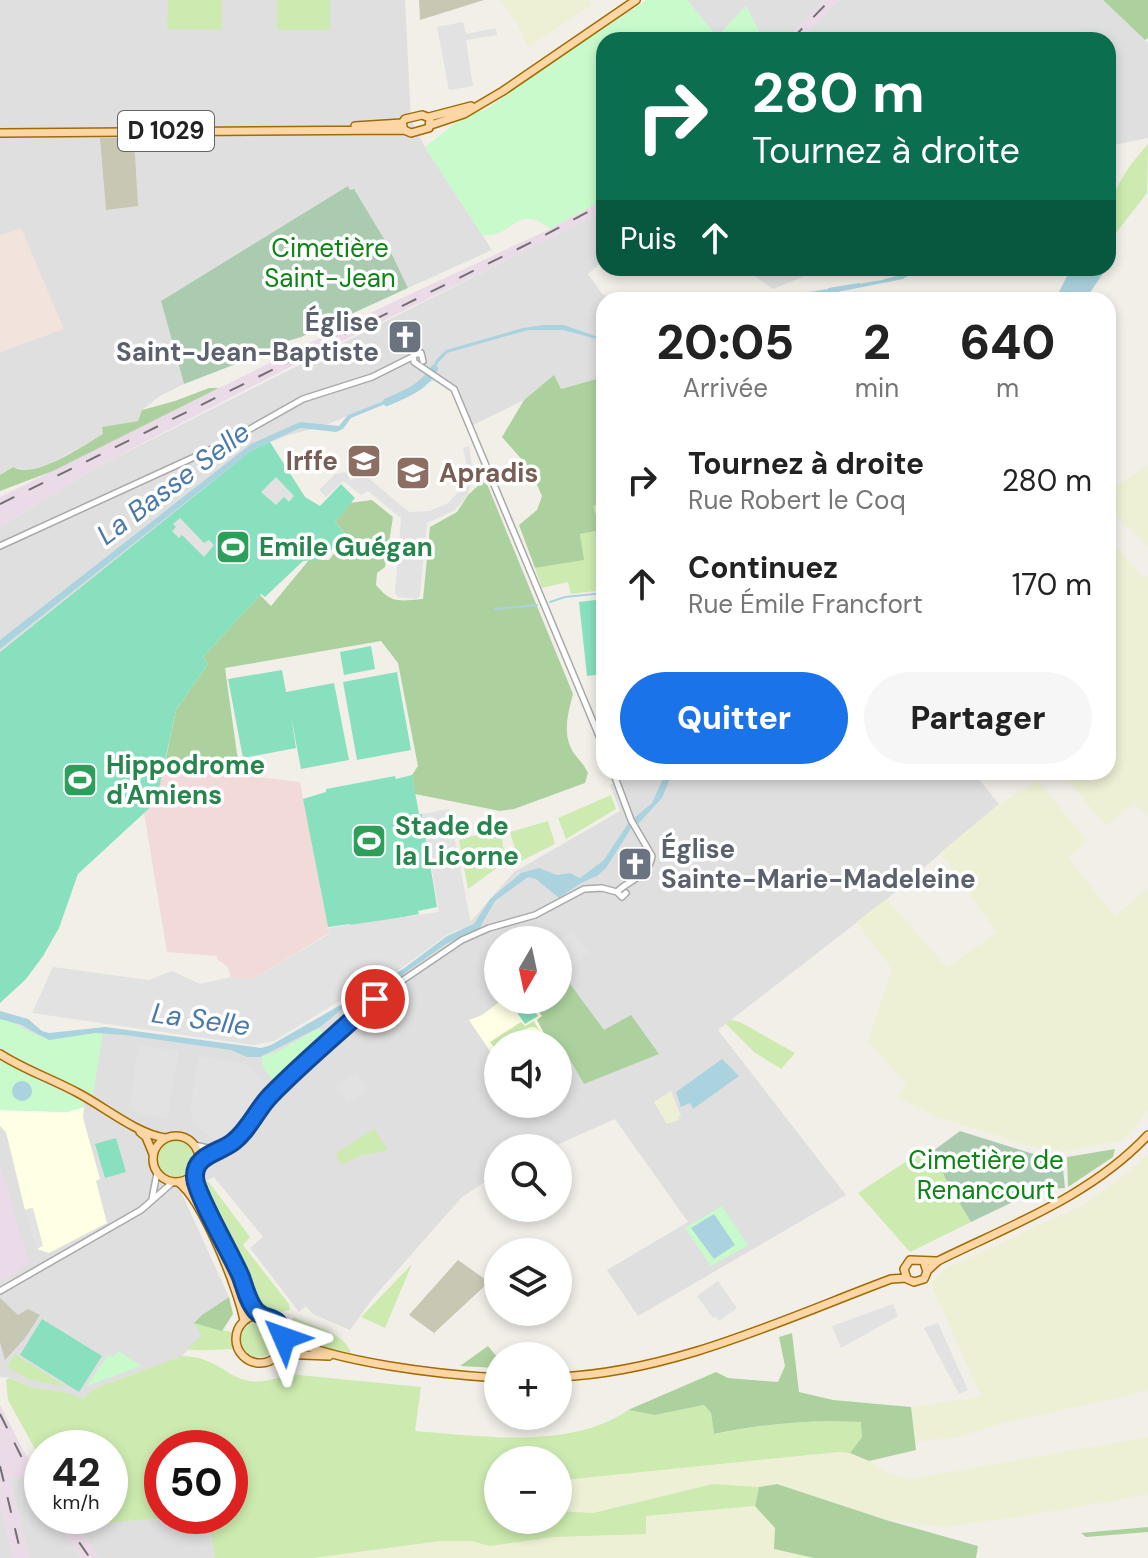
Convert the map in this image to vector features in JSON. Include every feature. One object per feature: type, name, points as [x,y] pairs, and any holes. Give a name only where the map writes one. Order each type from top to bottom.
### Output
[{"type":"main road","points":[[430,121],[429,128],[411,133],[403,126],[409,117],[430,121],[464,114],[636,0]]},
{"type":"main road","name":"D 1029","points":[[0,133],[403,126]]},
{"type":"main road","points":[[0,1054],[73,1090],[153,1136],[179,1136],[194,1145],[197,1188],[235,1262],[253,1306],[259,1314],[279,1323],[284,1338],[279,1354]]},
{"type":"main road","points":[[123,1119],[146,1137],[157,1173],[176,1182],[192,1196],[227,1267],[244,1321]]},
{"type":"main road","points":[[926,1267],[1071,1196],[1110,1170],[1148,1135]]},
{"type":"main road","points":[[153,1154],[165,1138]]},
{"type":"main road","points":[[176,1182],[197,1168]]},
{"type":"main road","points":[[905,1273],[907,1262],[914,1259],[926,1267]]},
{"type":"main road","points":[[905,1273],[917,1282],[924,1279],[926,1267]]},
{"type":"main road","points":[[572,1375],[620,1370],[703,1349],[905,1273]]},
{"type":"main road","points":[[259,1314],[244,1321],[236,1335],[236,1342],[244,1356],[258,1363],[279,1354],[291,1353],[355,1358]]},
{"type":"main road","points":[[284,1338],[355,1358],[484,1377]]},
{"type":"street","points":[[0,546],[225,443],[303,399],[372,377],[405,360],[416,361],[454,389],[596,729]]},
{"type":"street","points":[[197,1168],[210,1154],[231,1143],[275,1091],[375,999],[462,940],[489,928],[535,915],[577,891],[597,887],[622,891],[642,874],[652,856],[633,823],[616,780]]},
{"type":"street","points":[[194,1145],[208,1148],[231,1143]]},
{"type":"street","points":[[150,1203],[157,1173]]},
{"type":"street","points":[[0,1291],[150,1203],[176,1182]]},
{"type":"shaded area","points":[[0,0],[405,0],[411,120],[492,250],[408,288],[387,244],[348,187],[161,301],[184,384],[160,396],[142,410],[138,421],[103,427],[104,434],[46,466],[26,470],[12,467],[0,475]]},
{"type":"shaded area","points":[[419,0],[484,0],[420,20]]},
{"type":"shaded area","points":[[500,0],[589,0],[592,4],[528,48],[518,25]]},
{"type":"shaded area","points":[[687,0],[824,0],[794,32],[759,32],[746,6],[722,32],[713,32]]},
{"type":"shaded area","points":[[824,0],[839,0],[808,32],[794,32]]},
{"type":"shaded area","points":[[839,0],[1103,0],[1148,43],[1148,138],[1116,144],[1116,32],[808,32]]},
{"type":"shaded area","points":[[463,22],[466,34],[496,28],[497,35],[466,40],[473,86],[449,90],[437,27]]},
{"type":"shaded area","points":[[100,138],[134,138],[138,206],[106,210]]},
{"type":"shaded area","points":[[596,203],[596,216],[590,219],[290,367],[99,466],[0,527],[0,497],[372,312],[550,229]]},
{"type":"shaded area","points":[[596,215],[596,267],[588,274],[601,292],[596,292],[596,380],[560,389],[553,376],[524,400],[467,428],[450,389],[435,380],[326,425],[254,449],[0,652],[0,527],[99,466]]},
{"type":"shaded area","points":[[21,228],[64,329],[0,352],[0,235]]},
{"type":"shaded area","points":[[754,276],[805,276],[773,289]]},
{"type":"shaded area","points":[[469,446],[473,472],[468,495],[455,510],[427,523],[420,596],[416,599],[398,597],[395,593],[401,518],[368,491],[361,495],[343,481],[326,497],[319,490],[335,474],[346,472],[350,480],[358,477],[356,469],[361,466],[359,459],[350,461],[348,457],[360,453],[361,457],[366,458],[371,450],[379,456],[366,473],[372,481],[409,512],[430,511],[448,503],[458,492],[466,462],[463,448]]},
{"type":"shaded area","points":[[1148,465],[1148,547],[1116,516],[1116,487]]},
{"type":"shaded area","points":[[276,477],[294,496],[289,502],[284,497],[276,505],[261,492]]},
{"type":"shaded area","points":[[180,518],[204,543],[209,540],[214,545],[204,557],[182,535],[179,538],[172,531],[176,527],[173,524]]},
{"type":"shaded area","points":[[1116,546],[1144,579],[1148,575],[1148,816],[1134,803],[1106,826],[1068,780],[1116,780]]},
{"type":"shaded area","points":[[165,758],[183,768],[300,782],[329,933],[253,979],[231,977],[227,966],[217,956],[167,952],[144,813],[156,802]]},
{"type":"shaded area","points":[[619,780],[980,780],[999,804],[887,899],[718,1030],[846,1195],[638,1316],[607,1270],[688,1222],[615,1119],[572,1138],[572,1134],[484,1134],[484,1182],[462,1197],[373,1298],[350,1330],[313,1314],[306,1306],[299,1312],[250,1248],[263,1237],[214,1177],[182,1194],[229,1297],[202,1315],[203,1335],[181,1357],[93,1389],[83,1399],[0,1377],[0,1018],[53,1038],[97,1028],[261,1052],[406,973],[472,920],[514,872],[620,811],[610,785]]},
{"type":"shaded area","points":[[1038,781],[1087,840],[1068,858],[1115,916],[1148,888],[1148,1109],[1122,1140],[1066,1151],[1036,1148],[935,1116],[896,1097],[907,1085],[868,1041],[892,969],[856,922],[887,899],[947,968],[997,932],[940,853],[999,804]]},
{"type":"shaded area","points":[[449,809],[471,924],[448,934],[396,972],[361,988],[274,1041],[252,1045],[32,1013],[53,967],[149,980],[172,971],[200,984],[231,977],[253,979],[329,934],[328,928],[439,912],[422,814]]},
{"type":"shaded area","points":[[572,932],[588,952],[572,966]]},
{"type":"shaded area","points":[[541,1014],[543,1017],[537,1020],[542,1030],[484,1030],[484,1042],[469,1020],[482,1015]]},
{"type":"shaded area","points":[[139,1045],[179,1051],[167,1118],[141,1114],[129,1107]]},
{"type":"shaded area","points":[[198,1056],[247,1064],[266,1085],[265,1094],[248,1120],[232,1135],[220,1140],[215,1140],[193,1123],[190,1110]]},
{"type":"shaded area","points":[[357,1073],[369,1090],[348,1104],[335,1086]]},
{"type":"shaded area","points":[[671,1091],[681,1116],[679,1120],[667,1124],[654,1102]]},
{"type":"shaded area","points":[[84,1107],[83,1118],[100,1179],[96,1181],[107,1223],[49,1253],[37,1249],[42,1246],[32,1208],[25,1210],[6,1132],[0,1126],[0,1110],[67,1112]]},
{"type":"shaded area","points":[[1148,1154],[1148,1391],[1003,1423],[960,1437],[915,1442],[911,1407],[981,1397],[931,1284],[943,1270],[1083,1205]]},
{"type":"shaded area","points":[[0,1164],[28,1261],[27,1265],[0,1282]]},
{"type":"shaded area","points":[[33,1208],[43,1246],[37,1248],[25,1210]]},
{"type":"shaded area","points":[[458,1260],[484,1278],[484,1287],[434,1333],[409,1315]]},
{"type":"shaded area","points":[[718,1281],[737,1308],[719,1321],[715,1316],[713,1318],[697,1296]]},
{"type":"shaded area","points":[[0,1298],[18,1315],[28,1309],[40,1315],[5,1360],[0,1342]]},
{"type":"shaded area","points":[[893,1304],[898,1316],[841,1348],[832,1326]]},
{"type":"shaded area","points":[[938,1323],[968,1390],[959,1394],[924,1328]]},
{"type":"shaded area","points":[[0,1405],[24,1451],[24,1475],[10,1479],[29,1558],[13,1558],[0,1505]]},
{"type":"shaded area","points":[[1148,1437],[1148,1495],[944,1527],[884,1519],[777,1484],[759,1487],[713,1484],[593,1513],[572,1512],[572,1478],[839,1452],[850,1453],[885,1472],[910,1479]]},
{"type":"shaded area","points":[[24,1475],[24,1534],[66,1534],[81,1558],[29,1558],[10,1479]]},
{"type":"shaded area","points":[[0,1505],[7,1532],[13,1558],[0,1558]]},
{"type":"shaded area","points":[[755,1506],[776,1528],[774,1549],[814,1558],[313,1558],[440,1541],[472,1541],[491,1546],[554,1537],[646,1533],[646,1516]]},
{"type":"shaded area","points":[[144,1520],[144,1534],[211,1534],[215,1558],[100,1558],[82,1534],[128,1534],[128,1521]]},
{"type":"shaded area","points":[[66,1534],[82,1534],[100,1558],[81,1558]]},
{"type":"green space","points":[[168,0],[222,0],[222,30],[167,29]]},
{"type":"green space","points":[[277,0],[330,0],[330,30],[277,30]]},
{"type":"green space","points":[[647,0],[687,0],[713,32],[597,32]]},
{"type":"green space","points":[[1103,0],[1148,0],[1148,38],[1145,40]]},
{"type":"green space","points":[[746,6],[759,32],[722,32]]},
{"type":"green space","points":[[596,33],[596,203],[550,229],[538,221],[522,219],[502,231],[482,235],[425,147],[467,114],[485,110]]},
{"type":"green space","points":[[1148,144],[1147,193],[1116,233],[1116,189]]},
{"type":"green space","name":"Cimetière Saint-Jean","points":[[348,186],[350,190],[354,189],[387,244],[408,288],[301,337],[281,343],[282,347],[262,359],[259,355],[184,384],[161,301]]},
{"type":"green space","points":[[554,375],[561,389],[596,379],[596,505],[593,506],[596,531],[580,534],[584,560],[535,568],[519,525],[537,510],[542,496],[530,469],[502,437],[524,400]]},
{"type":"green space","points":[[209,388],[219,388],[53,471],[0,491],[0,475],[13,467],[22,470],[46,465],[103,434],[102,427],[138,421],[142,410]]},
{"type":"green space","name":"Hippodrome d'Amiens","points":[[270,442],[305,497],[320,506],[341,484],[355,498],[335,522],[346,535],[321,560],[303,561],[265,597],[261,594],[203,657],[208,664],[176,710],[156,802],[78,874],[59,928],[43,956],[26,979],[0,1003],[0,652],[252,450]]},
{"type":"green space","points":[[485,479],[573,694],[567,723],[568,738],[573,752],[588,773],[585,783],[514,809],[500,811],[415,794],[412,775],[418,766],[398,663],[381,641],[225,668],[240,775],[183,768],[166,758],[176,710],[208,664],[203,657],[260,595],[271,606],[309,560],[329,560],[347,536],[335,522],[350,503],[372,500],[393,517],[385,567],[377,573],[376,585],[396,600],[423,599],[430,527],[457,512],[468,495]]},
{"type":"green space","points":[[596,505],[596,591],[571,594],[568,582],[542,588],[535,568],[583,560],[580,533]]},
{"type":"green space","points":[[596,600],[596,675],[587,676],[579,602]]},
{"type":"green space","points":[[371,646],[375,669],[344,675],[340,652]]},
{"type":"green space","points":[[282,670],[286,692],[334,683],[349,760],[301,769],[291,716],[296,748],[243,758],[228,679]]},
{"type":"green space","points":[[397,672],[411,750],[357,760],[343,682]]},
{"type":"green space","name":"Stade de la Licorne","points":[[412,775],[419,814],[422,814],[437,907],[418,911],[419,914],[351,927],[350,924],[328,927],[303,799],[326,792],[326,789]]},
{"type":"green space","points":[[611,795],[616,809],[566,839],[558,818]]},
{"type":"green space","points":[[548,821],[555,844],[519,862],[510,832]]},
{"type":"green space","points":[[501,828],[505,862],[468,889],[459,840]]},
{"type":"green space","points":[[572,987],[604,1030],[631,1015],[659,1054],[584,1084],[572,1063],[572,1030],[542,1030],[537,1020],[540,1014],[572,1014]]},
{"type":"green space","points":[[518,1014],[537,1014],[538,1016],[525,1024]]},
{"type":"green space","points":[[0,1019],[45,1037],[103,1033],[93,1095],[0,1047]]},
{"type":"green space","points":[[731,1020],[795,1053],[781,1069],[754,1052],[726,1024]]},
{"type":"green space","points":[[534,1021],[539,1030],[534,1027],[509,1030],[521,1022],[525,1026]]},
{"type":"green space","points":[[319,1028],[329,1037],[287,1077],[272,1080],[262,1065],[262,1056],[277,1052]]},
{"type":"green space","points":[[0,1060],[83,1102],[84,1107],[67,1112],[0,1110]]},
{"type":"green space","points":[[374,1129],[388,1150],[359,1156],[342,1165],[335,1154]]},
{"type":"green space","name":"Cimetière de Renancourt","points":[[960,1131],[1030,1153],[1062,1159],[1065,1188],[1038,1190],[971,1222],[933,1151]]},
{"type":"green space","points":[[116,1138],[126,1172],[105,1178],[95,1144]]},
{"type":"green space","points":[[175,1140],[188,1146],[194,1159],[188,1172],[175,1178],[162,1172],[156,1159],[162,1146]]},
{"type":"green space","points":[[931,1145],[948,1184],[971,1222],[910,1252],[858,1193]]},
{"type":"green space","points":[[1115,1149],[1113,1157],[1068,1187],[1067,1157]]},
{"type":"green space","points":[[208,1181],[250,1237],[243,1245],[289,1304],[290,1310],[276,1313],[263,1310],[254,1302],[238,1260],[201,1186]]},
{"type":"green space","points":[[194,1187],[253,1312],[246,1315],[229,1265],[190,1189]]},
{"type":"green space","points":[[722,1206],[748,1245],[711,1266],[685,1228]]},
{"type":"green space","points":[[412,1264],[385,1328],[361,1317]]},
{"type":"green space","points":[[229,1297],[233,1314],[222,1331],[194,1323],[202,1315]]},
{"type":"green space","points":[[294,1317],[341,1339],[351,1353],[298,1338],[286,1327]]},
{"type":"green space","points":[[42,1319],[102,1356],[79,1392],[20,1355]]},
{"type":"green space","points":[[259,1321],[272,1326],[277,1339],[272,1352],[259,1357],[246,1352],[241,1339],[246,1326]]},
{"type":"green space","points":[[194,1323],[231,1332],[233,1349],[187,1349],[202,1335]]},
{"type":"green space","points":[[792,1333],[799,1392],[833,1400],[911,1407],[916,1450],[869,1461],[850,1453],[862,1437],[861,1422],[787,1423],[714,1434],[711,1413],[704,1405],[655,1415],[628,1410],[716,1372],[728,1378],[778,1382],[785,1366],[779,1337]]},
{"type":"green space","points":[[484,1349],[484,1367],[460,1366]]},
{"type":"green space","points":[[118,1351],[142,1366],[87,1386],[108,1355],[114,1357]]},
{"type":"green space","points":[[15,1354],[66,1387],[28,1379],[7,1366]]},
{"type":"green space","points":[[182,1356],[198,1358],[242,1379],[254,1381],[289,1374],[421,1387],[415,1431],[496,1437],[553,1436],[605,1423],[628,1410],[655,1415],[704,1405],[711,1413],[714,1434],[788,1423],[843,1421],[862,1422],[862,1437],[850,1453],[573,1479],[572,1446],[484,1446],[484,1534],[572,1534],[572,1512],[593,1513],[713,1484],[759,1487],[755,1506],[646,1516],[646,1534],[554,1537],[490,1546],[471,1541],[440,1541],[313,1558],[215,1558],[211,1534],[248,1534],[248,1430],[144,1430],[144,1520],[128,1521],[128,1430],[24,1430],[8,1400],[6,1380],[10,1378],[30,1387],[68,1393],[83,1399],[93,1389]]},
{"type":"green space","points":[[777,1484],[978,1546],[976,1558],[814,1558],[774,1549],[775,1528],[755,1506],[759,1487]]},
{"type":"green space","points":[[1148,1527],[1148,1532],[1086,1537],[1081,1533]]},
{"type":"water","points":[[908,276],[837,292],[809,292]]},
{"type":"water","points":[[1067,276],[1101,276],[1090,292],[1059,292]]},
{"type":"water","points":[[564,325],[596,336],[596,339],[563,330],[528,330],[447,353],[437,364],[434,374],[431,371],[446,350],[523,328]]},
{"type":"water","points":[[394,397],[395,400],[351,418],[343,429],[336,432],[300,428],[252,450],[0,649],[0,640],[251,444],[300,422],[339,426],[348,415]]},
{"type":"water","points":[[662,780],[670,780],[662,798],[638,824],[634,818],[652,803]]},
{"type":"water","points":[[629,822],[632,827],[606,868],[597,876],[559,898],[536,879],[528,877],[495,901],[479,929],[446,944],[384,988],[346,1006],[320,1027],[260,1057],[125,1035],[95,1033],[49,1040],[21,1025],[0,1019],[0,1011],[28,1019],[49,1033],[105,1027],[261,1048],[271,1045],[403,969],[447,936],[474,924],[490,899],[521,873],[539,868],[557,875],[570,873],[580,878],[604,860]]},
{"type":"water","points":[[722,1059],[739,1076],[693,1109],[690,1103],[681,1107],[676,1092]]},
{"type":"water","points":[[18,1081],[26,1081],[32,1091],[26,1101],[18,1101],[12,1095],[12,1087]]},
{"type":"water","points":[[714,1214],[735,1245],[714,1259],[691,1228]]},
{"type":"waterway","name":"La Selle","points":[[885,280],[902,276]]},
{"type":"waterway","name":"La Selle","points":[[829,289],[859,284]]},
{"type":"waterway","name":"La Basse Selle","points":[[387,402],[420,385],[434,369]]},
{"type":"waterway","points":[[550,602],[596,594]]},
{"type":"waterway","points":[[495,609],[537,605]]},
{"type":"railway","points":[[799,32],[830,0]]},
{"type":"railway","points":[[0,504],[536,240],[596,207]]},
{"type":"railway","points":[[0,1414],[24,1461]]},
{"type":"railway","points":[[0,1466],[22,1558]]},
{"type":"railway","points":[[73,1534],[90,1558]]},
{"type":"place","name":"Église Saint-Jean-Baptiste","points":[[405,337]]},
{"type":"place","name":"Irffe","points":[[364,461]]},
{"type":"place","name":"Apradis","points":[[413,473]]},
{"type":"place","name":"Emile Guégan","points":[[233,547]]},
{"type":"place","name":"Hippodrome d'Amiens","points":[[80,780]]},
{"type":"place","name":"Stade de la Licorne","points":[[369,841]]},
{"type":"place","name":"Église Sainte-Marie-Madeleine","points":[[635,864]]},
{"type":"route","points":[[284,1338],[279,1323],[259,1314],[253,1306],[235,1262],[197,1188],[195,1172],[202,1160],[225,1149],[238,1138],[267,1098],[375,999]]}]
